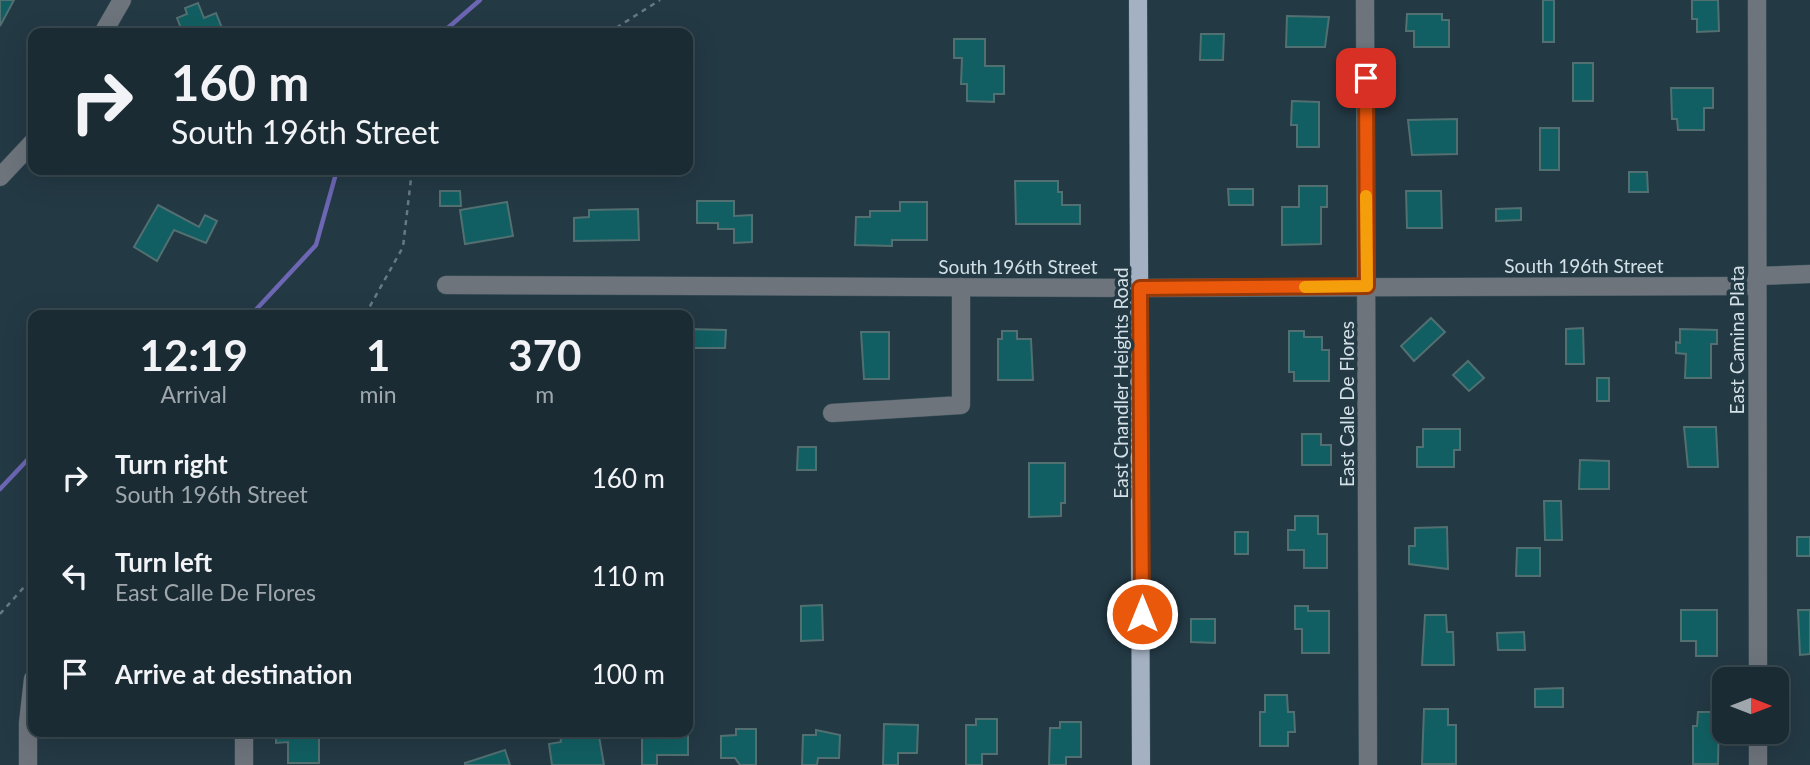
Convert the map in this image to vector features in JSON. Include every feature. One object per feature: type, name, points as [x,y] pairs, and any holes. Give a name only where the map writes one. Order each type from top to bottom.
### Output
[{"type":"main road","name":"East Chandler Heights Road","points":[[1138,0],[1142,765]]},
{"type":"street","points":[[106,28],[122,0]]},
{"type":"street","name":"East Calle De Flores","points":[[1366,0],[1368,765]]},
{"type":"street","name":"East Camina Plata","points":[[1756,0],[1758,667]]},
{"type":"street","points":[[3,169],[28,146]]},
{"type":"street","name":"South 196th Street","points":[[446,285],[1140,288],[1757,281],[1810,274]]},
{"type":"street","points":[[832,413],[961,405],[961,286]]},
{"type":"street","points":[[28,765],[29,737]]},
{"type":"street","points":[[244,737],[244,765]]},
{"type":"street","points":[[1758,744],[1758,765]]},
{"type":"path","points":[[616,28],[660,0]]},
{"type":"path","points":[[368,310],[389,278],[403,247],[411,175]]},
{"type":"path","points":[[0,614],[28,583]]},
{"type":"building","points":[[0,0],[14,0],[0,26]]},
{"type":"building","points":[[1543,0],[1554,0],[1554,42],[1543,42]]},
{"type":"building","points":[[1692,0],[1718,0],[1719,31],[1697,32],[1697,19],[1692,19]]},
{"type":"building","points":[[198,3],[204,18],[216,13],[222,28],[181,28],[177,18],[187,14],[185,8]]},
{"type":"building","points":[[1407,14],[1442,14],[1442,20],[1449,20],[1449,47],[1414,47],[1414,31],[1406,31]]},
{"type":"building","points":[[1287,16],[1329,17],[1325,47],[1286,47]]},
{"type":"building","points":[[1201,34],[1224,34],[1223,60],[1200,60]]},
{"type":"building","points":[[954,39],[985,39],[985,66],[1004,66],[1004,94],[994,94],[994,102],[967,101],[967,84],[961,84],[962,58],[954,58]]},
{"type":"building","points":[[1573,63],[1593,63],[1593,101],[1573,101]]},
{"type":"building","points":[[1671,88],[1713,88],[1713,108],[1704,108],[1704,130],[1678,130],[1677,119],[1672,119]]},
{"type":"building","points":[[1292,101],[1319,102],[1319,147],[1297,147],[1297,125],[1291,125]]},
{"type":"building","points":[[1457,119],[1457,154],[1412,155],[1408,120]]},
{"type":"building","points":[[1540,128],[1559,128],[1559,170],[1540,170]]},
{"type":"building","points":[[1629,172],[1647,172],[1648,192],[1629,192]]},
{"type":"building","points":[[1015,181],[1058,181],[1058,192],[1062,192],[1062,205],[1080,205],[1080,224],[1016,224]]},
{"type":"building","points":[[1299,186],[1327,186],[1327,207],[1321,207],[1321,244],[1282,245],[1282,207],[1299,207]]},
{"type":"building","points":[[1228,189],[1253,189],[1253,205],[1229,205]]},
{"type":"building","points":[[440,191],[460,191],[461,206],[440,206]]},
{"type":"building","points":[[1406,191],[1441,191],[1442,228],[1407,228]]},
{"type":"building","points":[[697,201],[734,201],[734,216],[752,215],[752,242],[734,243],[734,229],[718,229],[718,223],[697,223]]},
{"type":"building","points":[[507,202],[513,236],[465,244],[460,210]]},
{"type":"building","points":[[900,202],[927,202],[927,240],[892,240],[892,246],[855,245],[856,217],[870,217],[870,211],[900,211]]},
{"type":"building","points":[[158,205],[199,227],[205,215],[217,221],[206,243],[174,230],[157,261],[134,247]]},
{"type":"building","points":[[1521,208],[1521,220],[1496,221],[1496,209]]},
{"type":"building","points":[[638,209],[639,240],[574,241],[574,218],[589,217],[589,210]]},
{"type":"building","points":[[1431,318],[1445,332],[1414,361],[1401,346]]},
{"type":"building","points":[[1583,328],[1584,364],[1566,364],[1566,329]]},
{"type":"building","points":[[693,329],[726,330],[725,348],[693,348]]},
{"type":"building","points":[[1680,329],[1717,330],[1717,344],[1711,344],[1711,378],[1685,378],[1686,354],[1676,353],[1676,342],[1680,343]]},
{"type":"building","points":[[1002,331],[1017,331],[1017,339],[1031,339],[1033,380],[998,380],[998,339],[1002,339]]},
{"type":"building","points":[[1289,331],[1304,331],[1304,337],[1322,337],[1322,350],[1329,350],[1329,381],[1294,381],[1294,372],[1289,372]]},
{"type":"building","points":[[861,332],[889,332],[889,379],[864,379]]},
{"type":"building","points":[[1468,361],[1484,378],[1469,391],[1453,375]]},
{"type":"building","points":[[1597,378],[1609,378],[1609,401],[1597,401]]},
{"type":"building","points":[[1684,427],[1716,427],[1718,467],[1688,467]]},
{"type":"building","points":[[1423,429],[1460,429],[1460,450],[1454,450],[1454,467],[1417,467],[1417,447],[1423,447]]},
{"type":"building","points":[[1302,434],[1321,434],[1321,445],[1331,445],[1331,465],[1302,465]]},
{"type":"building","points":[[798,447],[816,447],[816,470],[797,470]]},
{"type":"building","points":[[1580,460],[1609,461],[1609,489],[1579,489]]},
{"type":"building","points":[[1029,463],[1065,463],[1065,503],[1061,503],[1061,516],[1029,517]]},
{"type":"building","points":[[1544,501],[1561,501],[1562,540],[1545,540]]},
{"type":"building","points":[[1295,516],[1318,516],[1318,534],[1327,534],[1327,568],[1304,568],[1304,550],[1288,550],[1288,530],[1295,530]]},
{"type":"building","points":[[1447,527],[1448,569],[1409,564],[1409,546],[1415,546],[1415,528]]},
{"type":"building","points":[[1235,532],[1248,532],[1248,554],[1235,554]]},
{"type":"building","points":[[1797,537],[1810,537],[1810,556],[1797,556]]},
{"type":"building","points":[[1517,548],[1540,548],[1540,576],[1516,576]]},
{"type":"building","points":[[822,605],[823,640],[801,641],[801,606]]},
{"type":"building","points":[[1295,606],[1308,606],[1308,611],[1329,611],[1329,653],[1302,653],[1302,629],[1295,629]]},
{"type":"building","points":[[1681,610],[1717,610],[1717,656],[1696,656],[1696,641],[1681,641]]},
{"type":"building","points":[[1798,610],[1810,610],[1810,654],[1800,655]]},
{"type":"building","points":[[1425,615],[1446,615],[1447,632],[1453,632],[1454,665],[1422,665]]},
{"type":"building","points":[[1191,619],[1215,619],[1215,643],[1191,642]]},
{"type":"building","points":[[1524,632],[1525,650],[1498,650],[1497,633]]},
{"type":"building","points":[[1563,688],[1563,707],[1535,707],[1535,689]]},
{"type":"building","points":[[1265,695],[1287,695],[1288,712],[1294,712],[1295,732],[1288,732],[1288,746],[1260,746],[1260,712],[1265,712]]},
{"type":"building","points":[[1424,709],[1448,709],[1448,725],[1456,725],[1456,764],[1422,764]]},
{"type":"building","points":[[1698,712],[1712,712],[1712,744],[1718,744],[1718,764],[1693,764],[1693,726],[1697,726]]},
{"type":"building","points":[[976,719],[997,719],[997,754],[982,754],[982,765],[966,765],[966,725],[976,725]]},
{"type":"building","points":[[1060,722],[1081,722],[1081,757],[1066,757],[1066,765],[1049,765],[1050,728],[1060,728]]},
{"type":"building","points":[[884,724],[918,725],[917,753],[898,753],[898,765],[883,765]]},
{"type":"building","points":[[736,729],[756,729],[756,765],[740,765],[735,758],[721,758],[721,736],[736,735]]},
{"type":"building","points":[[816,730],[840,735],[839,758],[818,758],[817,765],[802,765],[803,735],[816,735]]},
{"type":"building","points":[[276,737],[319,737],[319,763],[288,763],[288,742],[276,743]]},
{"type":"building","points":[[560,737],[599,737],[604,765],[552,765],[549,744],[561,742]]},
{"type":"building","points":[[642,737],[688,737],[688,755],[657,755],[657,765],[642,765]]},
{"type":"building","points":[[505,750],[510,765],[465,765],[465,763]]},
{"type":"waterway","points":[[448,28],[480,0]]},
{"type":"waterway","points":[[256,310],[316,245],[336,175]]},
{"type":"waterway","points":[[0,489],[28,459]]},
{"type":"slow traffic","points":[[1305,287],[1367,286],[1366,196]]},
{"type":"route","points":[[1142,614],[1140,288],[1367,286],[1366,78]]}]
